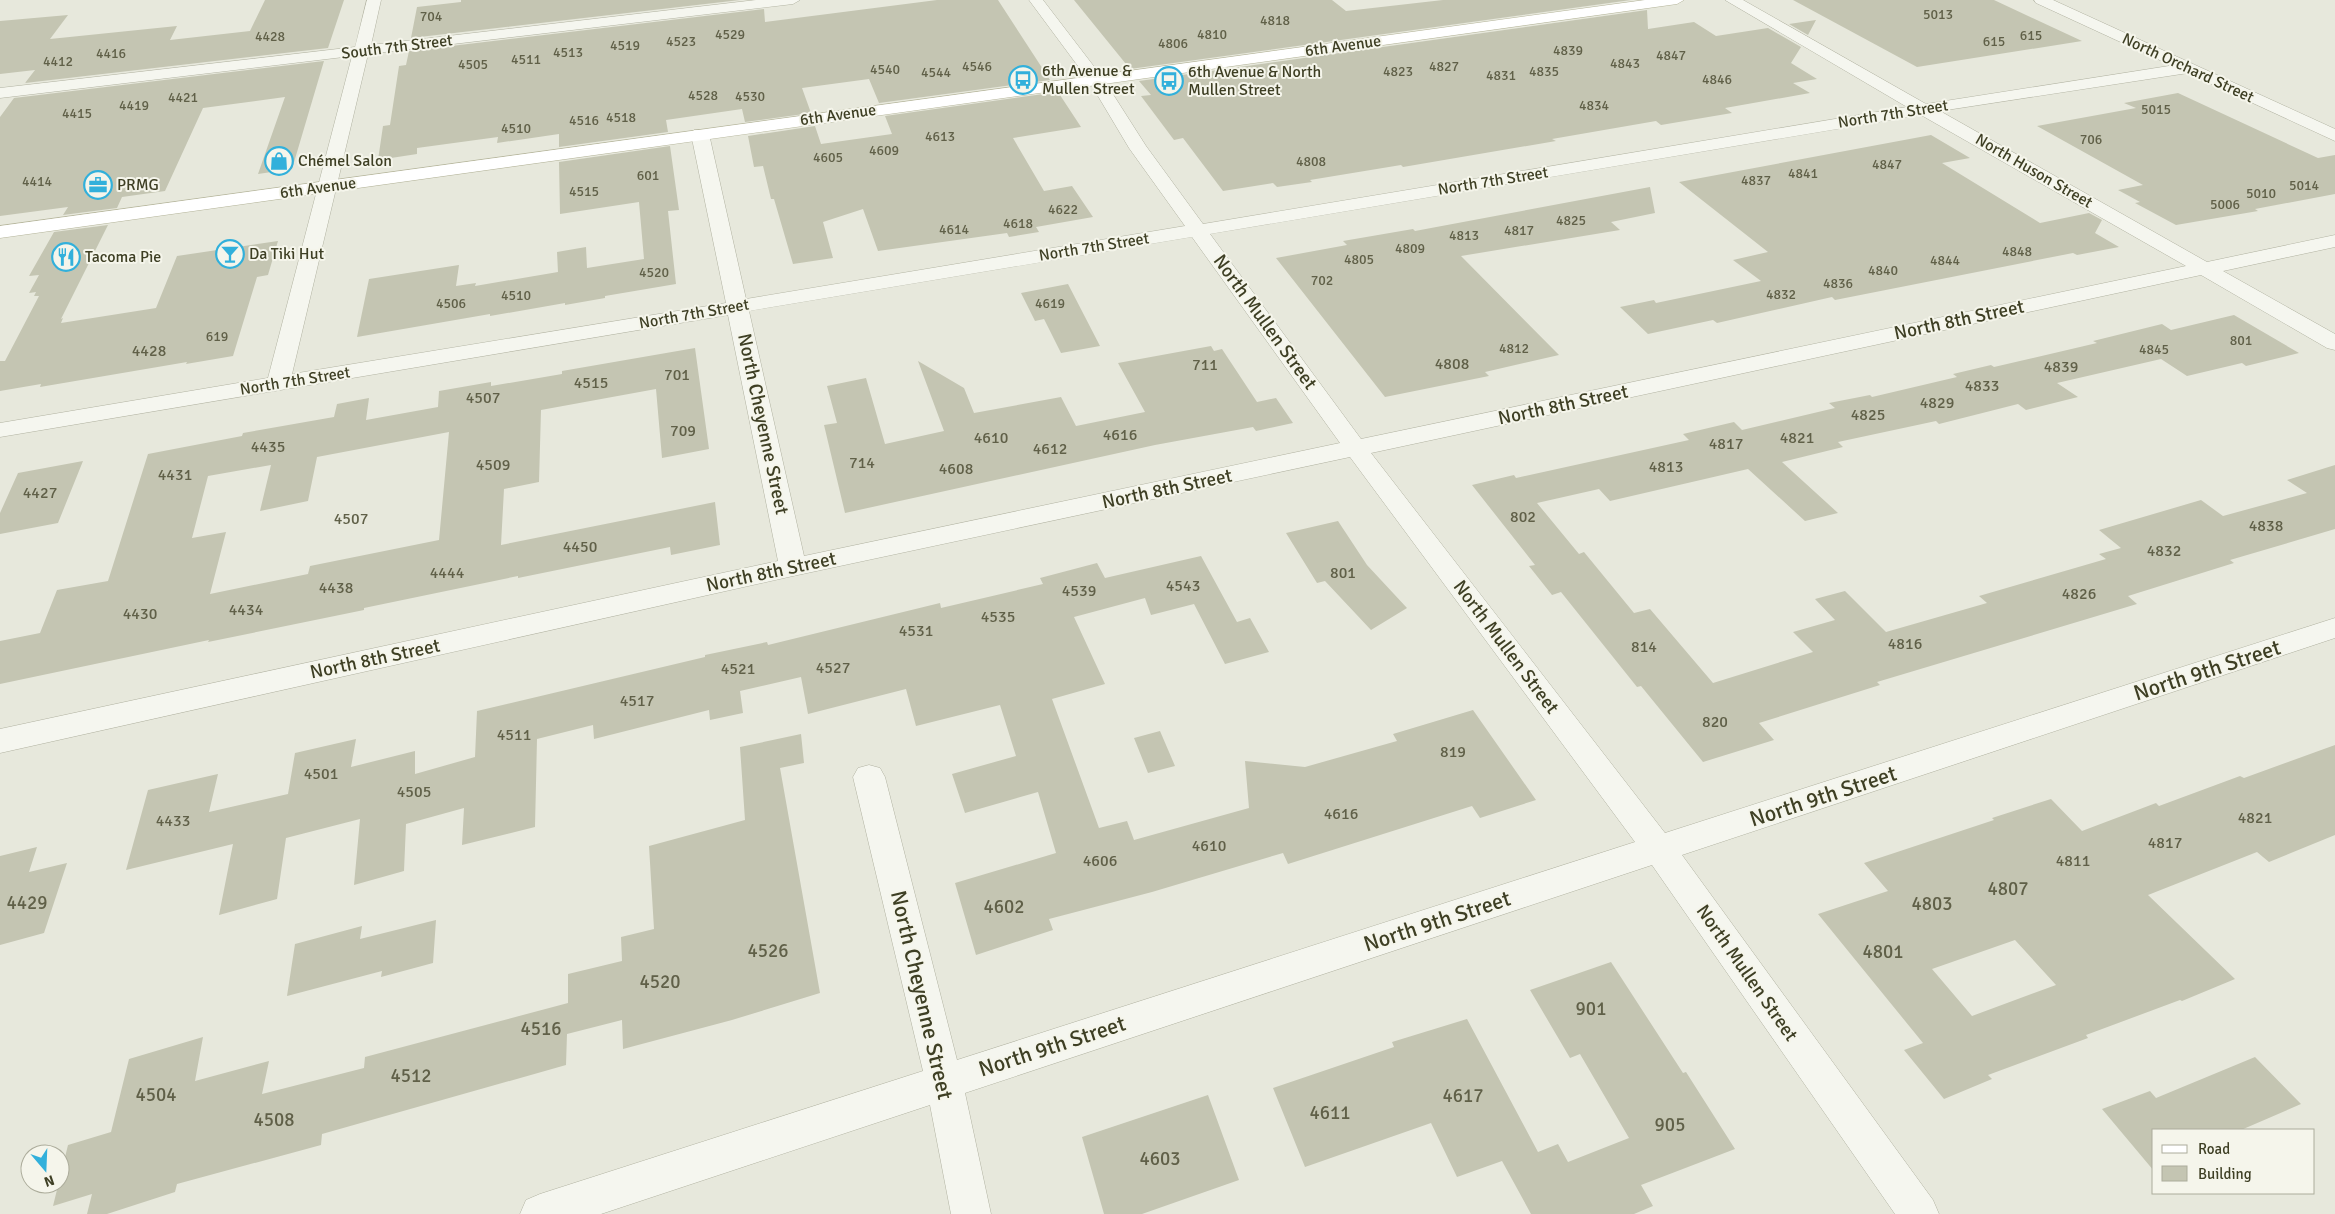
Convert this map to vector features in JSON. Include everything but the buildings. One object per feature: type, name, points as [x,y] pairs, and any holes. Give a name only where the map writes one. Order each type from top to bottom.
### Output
[{"type":"main road","name":"6th Avenue","points":[[0,232],[1677,0]]},
{"type":"street","points":[[278,384],[374,0]]},
{"type":"street","name":"South 7th Street","points":[[0,93],[793,0]]},
{"type":"street","name":"North Mullen Street","points":[[1036,0],[1096,80],[1138,148],[1356,449],[1659,849],[1919,1214]]},
{"type":"street","name":"North Huson Street","points":[[1732,0],[2335,343]]},
{"type":"street","name":"North Orchard Street","points":[[2040,0],[2335,136]]},
{"type":"street","name":"North 7th Street","points":[[0,430],[1924,109],[2188,68]]},
{"type":"street","name":"North Cheyenne Street","points":[[700,134],[793,567]]},
{"type":"street","name":"North 8th Street","points":[[0,741],[793,567],[2335,241]]},
{"type":"street","name":"North 9th Street","points":[[540,1214],[2335,628]]},
{"type":"street","name":"North Cheyenne Street","points":[[869,777],[944,1081],[971,1214]]},
{"type":"place","name":"6th Avenue & Mullen Street","points":[[1023,80]]},
{"type":"place","name":"6th Avenue & North Mullen Street","points":[[1169,81]]},
{"type":"place","name":"Chémel Salon","points":[[279,161]]},
{"type":"place","name":"PRMG","points":[[98,185]]},
{"type":"place","name":"Da Tiki Hut","points":[[230,254]]},
{"type":"place","name":"Tacoma Pie","points":[[66,257]]}]
